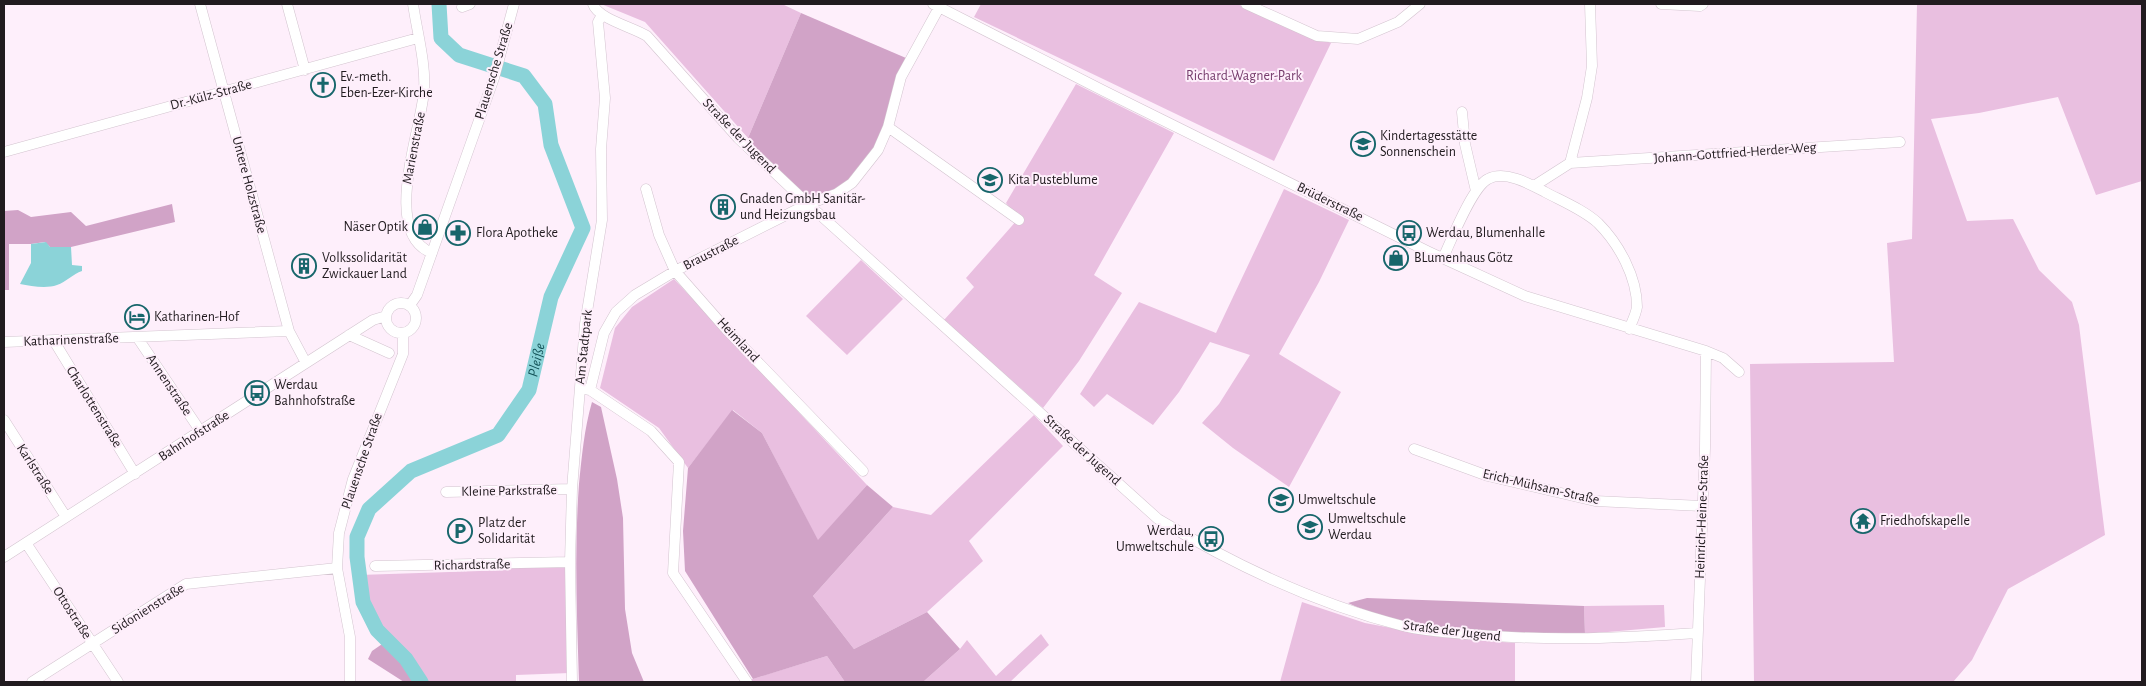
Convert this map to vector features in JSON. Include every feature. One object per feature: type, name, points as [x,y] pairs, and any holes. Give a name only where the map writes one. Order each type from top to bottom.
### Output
[{"type":"street","name":"Untere Holzstraße","points":[[200,4],[289,331],[306,363]]},
{"type":"street","points":[[287,4],[305,70]]},
{"type":"street","name":"Marienstraße","points":[[413,4],[424,91],[406,185],[406,215],[410,228],[424,250],[432,253]]},
{"type":"street","name":"Plauensche Straße","points":[[410,305],[417,295],[494,78],[514,4]]},
{"type":"street","name":"Straße der Jugend","points":[[593,4],[596,11],[602,15],[638,30],[647,36],[738,138],[808,204],[1158,519],[1251,571],[1335,604],[1404,626],[1445,633],[1525,639],[1624,639],[1697,633]]},
{"type":"street","points":[[1246,4],[1316,36],[1358,39],[1398,22],[1420,4]]},
{"type":"street","points":[[1534,186],[1570,163],[1587,98],[1592,66],[1590,4]]},
{"type":"street","points":[[1661,4],[1700,6],[1703,4]]},
{"type":"street","name":"Braustraße","points":[[590,390],[604,333],[616,312],[635,296],[675,271],[808,204],[836,194],[852,182],[878,150],[888,127],[901,77],[938,5]]},
{"type":"street","name":"Brüderstraße","points":[[938,5],[1443,258],[1525,296],[1706,351],[1723,358],[1739,372]]},
{"type":"street","name":"Am Stadtpark","points":[[572,682],[570,562],[572,489],[585,324],[602,220],[601,149],[605,98],[598,22],[602,15]]},
{"type":"street","name":"Dr.-Külz-Straße","points":[[4,152],[418,38]]},
{"type":"street","points":[[1462,112],[1465,144],[1476,191]]},
{"type":"street","points":[[888,127],[1020,220]]},
{"type":"street","name":"Johann-Gottfried-Herder-Weg","points":[[1570,163],[1900,142]]},
{"type":"street","points":[[1443,258],[1476,191],[1487,180],[1509,177],[1534,186],[1597,223],[1617,248],[1634,280],[1637,309],[1629,329]]},
{"type":"street","name":"Heimland","points":[[646,189],[659,235],[675,271],[726,329],[863,471]]},
{"type":"street","points":[[397,303],[410,305],[414,310],[416,320],[412,329],[403,333],[389,327],[386,316],[389,308],[397,303]]},
{"type":"street","name":"Bahnhofstraße","points":[[4,557],[349,335],[373,320],[386,316]]},
{"type":"street","name":"Katharinenstraße","points":[[4,342],[289,331]]},
{"type":"street","name":"Plauensche Straße","points":[[350,682],[350,637],[337,568],[339,534],[346,502],[361,457],[403,354],[403,333]]},
{"type":"street","points":[[349,335],[389,352]]},
{"type":"street","name":"Annenstraße","points":[[137,337],[201,432]]},
{"type":"street","name":"Charlottenstraße","points":[[54,341],[135,474]]},
{"type":"street","name":"Heinrich-Heine-Straße","points":[[1696,682],[1705,448],[1706,351]]},
{"type":"street","points":[[579,388],[590,390],[651,431],[679,462],[673,573],[747,682]]},
{"type":"street","name":"Karlstraße","points":[[4,420],[66,517]]},
{"type":"street","name":"Erich-Mühsam-Straße","points":[[1414,449],[1488,476],[1595,501],[1702,506]]},
{"type":"street","name":"Kleine Parkstraße","points":[[446,492],[572,489]]},
{"type":"street","name":"Ottostraße","points":[[26,543],[118,682]]},
{"type":"street","name":"Richardstraße","points":[[375,566],[570,562]]},
{"type":"street","name":"Sidonienstraße","points":[[32,682],[186,584],[337,568]]},
{"type":"green space","points":[[601,4],[782,4],[801,13],[748,138],[645,22]]},
{"type":"green space","name":"Richard-Wagner-Park","points":[[981,4],[1237,4],[1331,43],[1274,161],[974,17]]},
{"type":"green space","points":[[1917,4],[2142,4],[2142,181],[2096,195],[2058,97],[1979,113],[1931,119],[1967,221],[2013,219],[2039,270],[2072,302],[2079,325],[2105,535],[2008,589],[1972,660],[1953,682],[1754,682],[1750,364],[1894,362],[1887,243],[1912,239]]},
{"type":"green space","points":[[1076,84],[1174,133],[1094,275],[1122,293],[1079,361],[1043,408],[944,320],[974,287],[966,278],[1018,219],[1006,203]]},
{"type":"green space","points":[[1284,189],[1349,220],[1319,282],[1279,354],[1341,392],[1289,487],[1233,448],[1202,423],[1219,404],[1250,355],[1210,342],[1179,392],[1153,425],[1107,394],[1094,407],[1080,394],[1139,302],[1216,333]]},
{"type":"green space","points":[[861,260],[903,299],[847,355],[806,316]]},
{"type":"green space","points":[[674,279],[867,485],[818,541],[762,433],[733,410],[688,468],[659,428],[600,388],[615,328],[632,307]]},
{"type":"green space","points":[[1034,415],[1063,446],[969,541],[983,561],[927,612],[854,649],[813,596],[893,507],[931,515]]},
{"type":"green space","points":[[570,562],[570,673],[516,675],[516,682],[430,682],[377,630],[363,602],[359,575],[510,570],[510,564]]},
{"type":"green space","points":[[1302,602],[1365,623],[1439,637],[1515,643],[1515,682],[1280,682]]},
{"type":"green space","points":[[1664,605],[1665,627],[1585,634],[1584,606]]},
{"type":"green space","points":[[1041,634],[1049,645],[1010,682],[923,682],[960,649],[967,640],[996,676]]},
{"type":"green space","points":[[827,656],[845,682],[744,682],[746,681]]},
{"type":"shaded area","points":[[801,13],[906,58],[888,127],[852,182],[808,204],[763,161],[748,138]]},
{"type":"shaded area","points":[[172,204],[175,222],[71,247],[50,247],[45,242],[9,244],[9,290],[4,290],[4,211],[18,210],[31,217],[71,212],[86,226]]},
{"type":"shaded area","points":[[592,402],[601,407],[617,479],[623,518],[625,609],[632,653],[644,682],[579,682],[576,583],[577,509],[584,443]]},
{"type":"shaded area","points":[[732,410],[762,433],[818,540],[867,485],[893,507],[813,596],[854,649],[927,612],[960,649],[923,682],[845,682],[827,656],[753,679],[685,571],[683,531],[688,468]]},
{"type":"shaded area","points":[[1367,598],[1584,606],[1585,634],[1495,632],[1433,626],[1403,621],[1348,603]]},
{"type":"shaded area","points":[[388,640],[430,682],[404,682],[368,659],[372,651]]},
{"type":"water","points":[[46,242],[50,247],[71,247],[72,265],[82,266],[82,271],[53,286],[38,287],[20,284],[31,263],[31,244]]},
{"type":"waterway","name":"Pleiße","points":[[421,682],[406,659],[377,630],[363,602],[357,557],[357,537],[369,509],[411,471],[498,435],[529,390],[551,297],[583,228],[551,145],[545,104],[524,76],[459,55],[441,38],[439,4]]},
{"type":"place","name":"Ev.-meth. Eben-Ezer-Kirche","points":[[323,85]]},
{"type":"place","name":"Kindertagesstätte Sonnenschein","points":[[1363,144]]},
{"type":"place","name":"Kita Pusteblume","points":[[990,180]]},
{"type":"place","name":"Gnaden GmbH Sanitär- und Heizungsbau","points":[[723,207]]},
{"type":"place","name":"Näser Optik","points":[[425,227]]},
{"type":"place","name":"Flora Apotheke","points":[[458,233]]},
{"type":"place","name":"Werdau, Blumenhalle","points":[[1409,233]]},
{"type":"place","name":"BLumenhaus Götz","points":[[1396,258]]},
{"type":"place","name":"Volkssolidarität Zwickauer Land","points":[[304,266]]},
{"type":"place","name":"Katharinen-Hof","points":[[137,317]]},
{"type":"place","name":"Werdau Bahnhofstraße","points":[[257,393]]},
{"type":"place","name":"Umweltschule","points":[[1281,500]]},
{"type":"place","name":"Friedhofskapelle","points":[[1863,521]]},
{"type":"place","name":"Umweltschule Werdau","points":[[1310,527]]},
{"type":"place","name":"Platz der Solidarität","points":[[460,531]]},
{"type":"place","name":"Werdau, Umweltschule","points":[[1211,539]]}]
